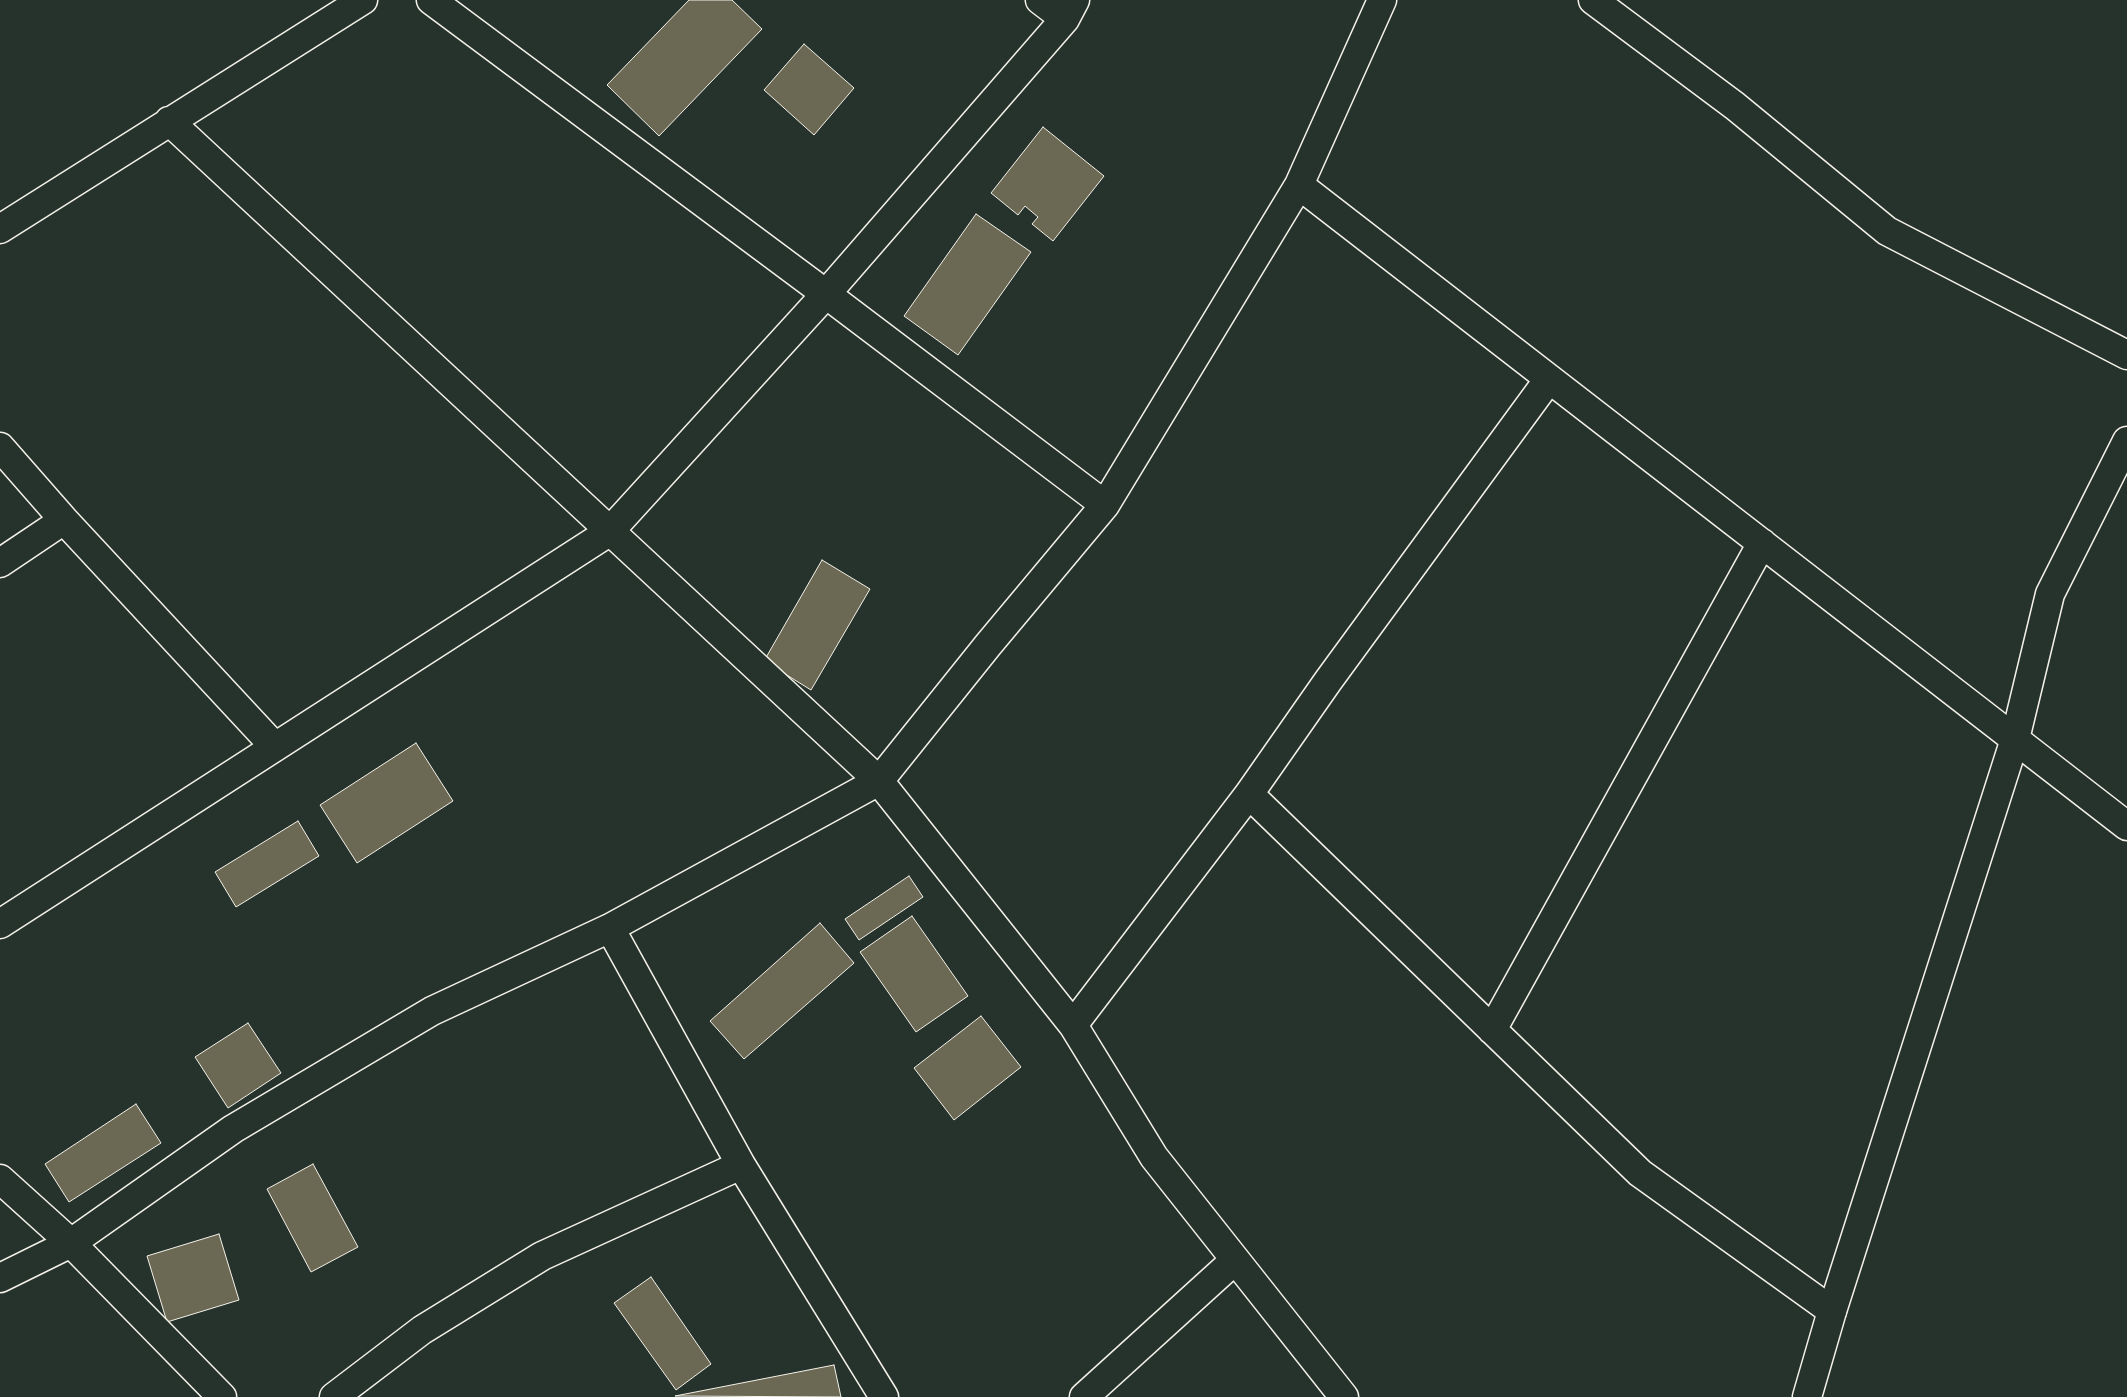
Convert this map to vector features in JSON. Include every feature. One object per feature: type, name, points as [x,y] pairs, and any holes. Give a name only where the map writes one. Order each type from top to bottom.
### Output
[{"type":"street","points":[[0,229],[363,0]]},
{"type":"street","points":[[431,0],[826,294],[1105,505]]},
{"type":"street","points":[[0,924],[609,532],[826,294],[1070,9],[1040,0]]},
{"type":"street","points":[[0,1278],[71,1243],[233,1129],[432,1011],[610,928],[878,781],[1105,505],[1299,185],[1382,0]]},
{"type":"street","points":[[1593,0],[1735,106],[1887,232],[2127,355]]},
{"type":"street","points":[[169,121],[878,781],[1073,1025],[1154,1156],[1344,1397]]},
{"type":"street","points":[[1299,185],[2127,826]]},
{"type":"street","points":[[1073,1025],[1249,794],[1328,681],[1549,379]]},
{"type":"street","points":[[1807,1397],[1832,1311],[2015,739],[2050,594],[2127,441]]},
{"type":"street","points":[[0,447],[64,520],[275,747]]},
{"type":"street","points":[[0,563],[64,520]]},
{"type":"street","points":[[1492,1030],[1762,544]]},
{"type":"street","points":[[1249,794],[1640,1174],[1832,1311]]},
{"type":"street","points":[[610,928],[742,1165],[884,1397]]},
{"type":"street","points":[[334,1397],[422,1330],[542,1256],[742,1165]]},
{"type":"street","points":[[0,1179],[71,1243],[222,1397]]},
{"type":"street","points":[[1084,1397],[1235,1260]]},
{"type":"building","points":[[689,0],[732,0],[762,29],[659,136],[607,85]]},
{"type":"building","points":[[804,44],[854,88],[814,135],[764,90]]},
{"type":"building","points":[[1043,127],[1104,176],[1053,241],[1032,224],[1038,217],[1025,206],[1018,215],[991,193]]},
{"type":"building","points":[[976,214],[1031,252],[958,355],[904,316]]},
{"type":"building","points":[[822,560],[870,589],[811,690],[764,661]]},
{"type":"building","points":[[416,743],[453,801],[357,863],[320,805]]},
{"type":"building","points":[[298,821],[319,856],[236,907],[215,872]]},
{"type":"building","points":[[909,876],[923,897],[859,940],[845,919]]},
{"type":"building","points":[[912,916],[968,996],[916,1032],[860,952]]},
{"type":"building","points":[[820,923],[854,963],[744,1059],[710,1021]]},
{"type":"building","points":[[981,1016],[1021,1067],[954,1120],[914,1068]]},
{"type":"building","points":[[248,1023],[281,1073],[228,1108],[195,1057]]},
{"type":"building","points":[[136,1104],[161,1143],[69,1202],[45,1164]]},
{"type":"building","points":[[313,1164],[358,1247],[311,1272],[267,1189]]},
{"type":"building","points":[[219,1234],[239,1300],[167,1322],[147,1256]]},
{"type":"building","points":[[651,1277],[711,1364],[676,1390],[614,1303]]},
{"type":"building","points":[[834,1365],[841,1397],[675,1396]]}]
